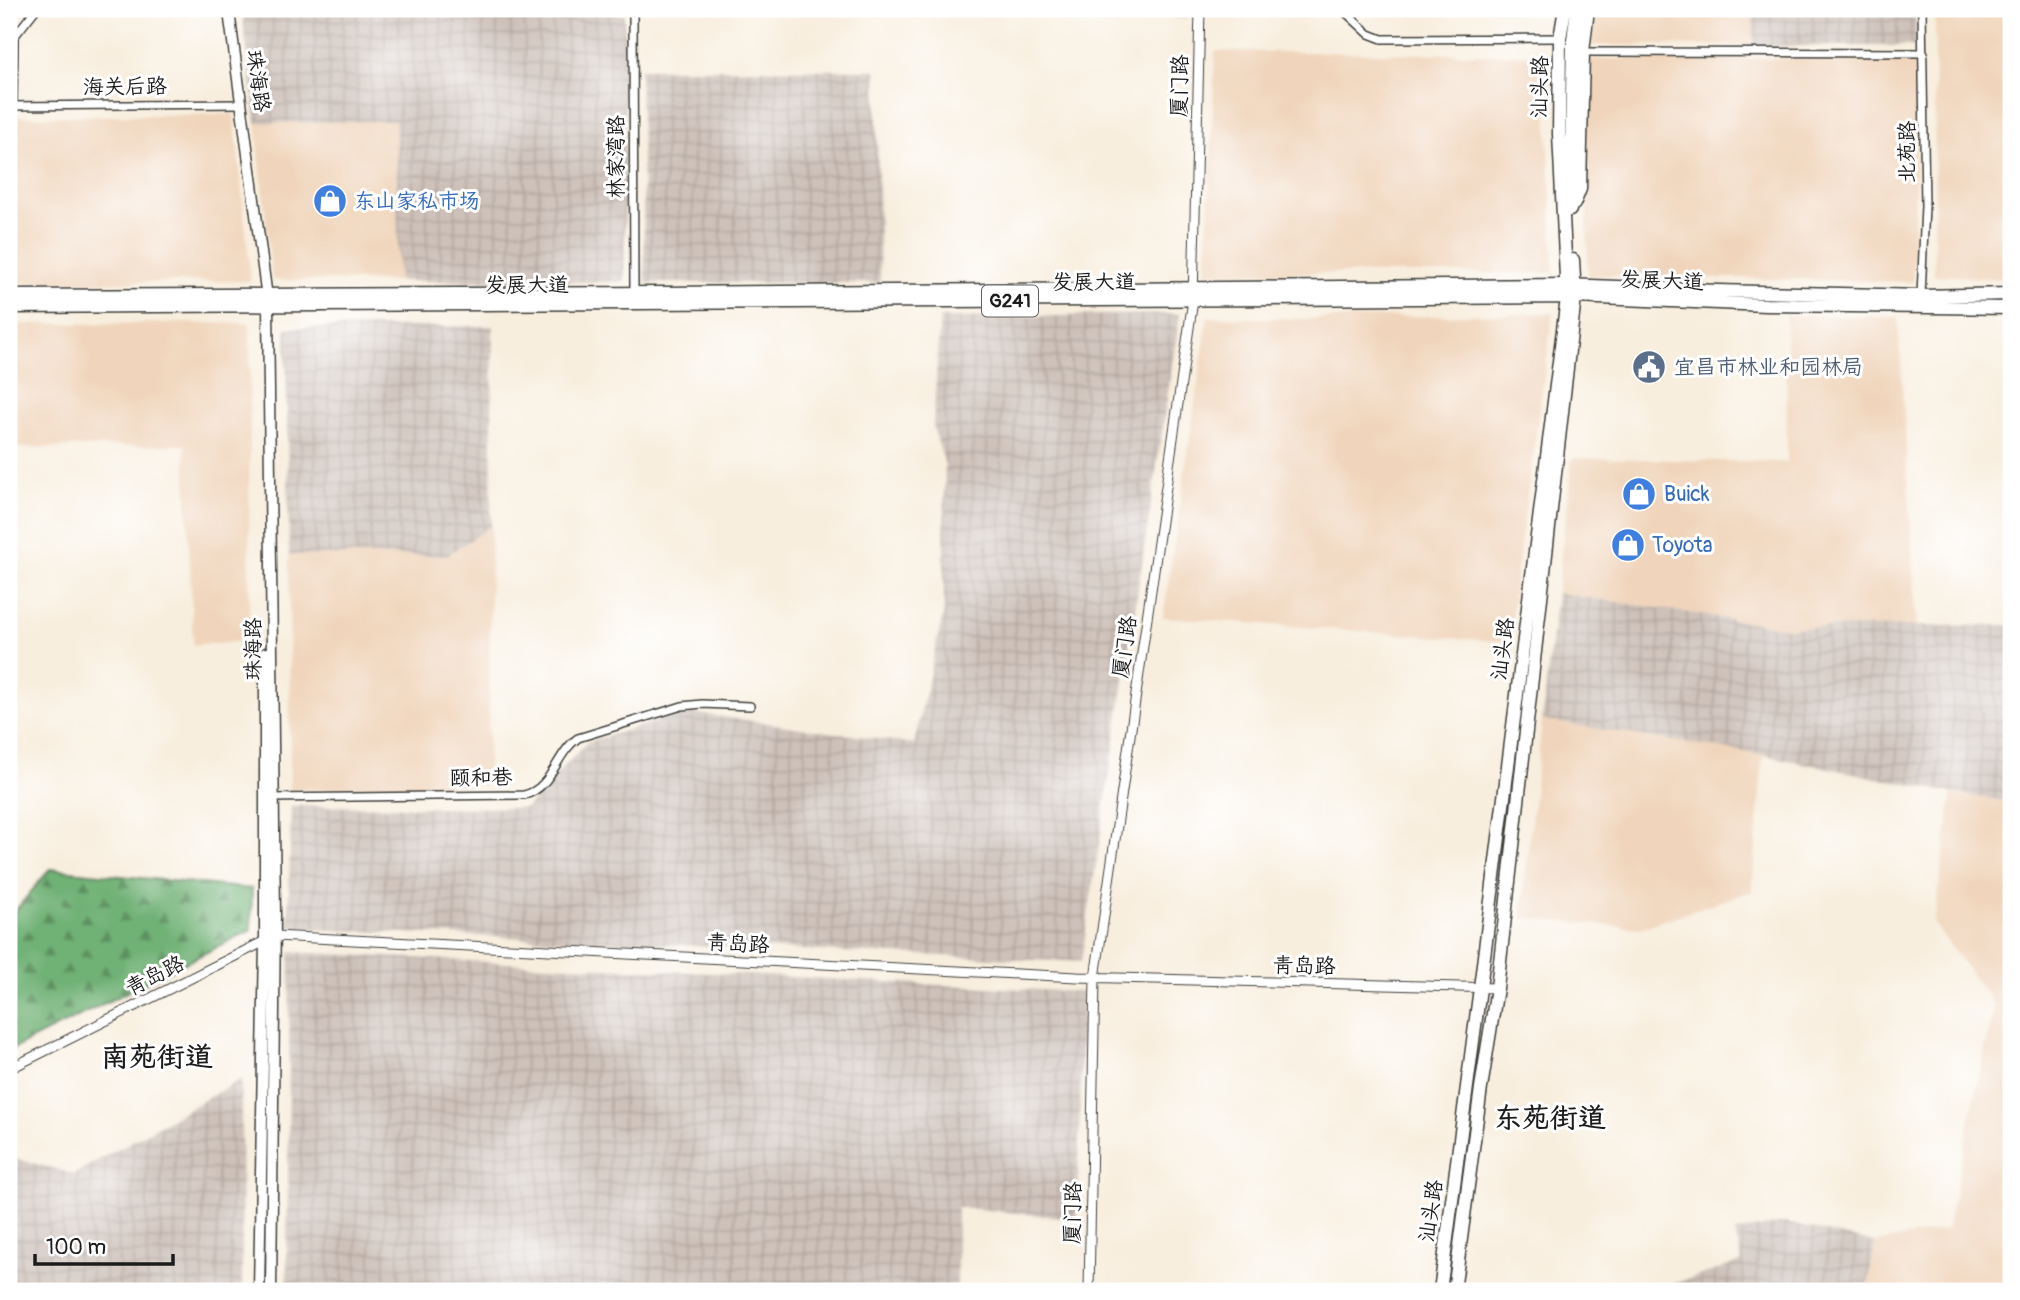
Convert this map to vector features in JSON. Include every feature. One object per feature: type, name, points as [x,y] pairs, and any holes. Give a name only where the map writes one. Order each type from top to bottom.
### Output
[{"type":"main road","name":"珠海路","points":[[228,9],[265,300],[271,1291]]},
{"type":"main road","name":"汕头路","points":[[1440,1291],[1571,291],[1559,134],[1562,9]]},
{"type":"main road","name":"汕头路","points":[[1454,1291],[1480,1088],[1497,988],[1571,291],[1573,40],[1577,9]]},
{"type":"main road","points":[[1570,218],[1580,189],[1583,52],[1588,9]]},
{"type":"main road","name":"发展大道","points":[[1571,291],[1766,305],[2011,308]]},
{"type":"main road","name":"发展大道","points":[[9,296],[265,300],[1571,291],[1922,296],[2011,294]]},
{"type":"main road","name":"发展大道","points":[[9,307],[265,300]]},
{"type":"main road","name":"珠海路","points":[[259,1291],[270,938]]},
{"type":"street","points":[[14,37],[36,9]]},
{"type":"street","name":"林家湾路","points":[[632,9],[633,299]]},
{"type":"street","name":"厦门路","points":[[1089,1291],[1095,978],[1193,295],[1200,9]]},
{"type":"street","points":[[1342,9],[1369,34],[1382,40],[1560,38]]},
{"type":"street","name":"北苑路","points":[[1922,9],[1925,206],[1922,296]]},
{"type":"street","points":[[9,29],[14,37],[11,106]]},
{"type":"street","points":[[1583,52],[1924,53]]},
{"type":"street","name":"海关后路","points":[[11,106],[240,104]]},
{"type":"street","name":"颐和巷","points":[[269,798],[524,795],[540,788],[578,738],[681,706],[750,706]]},
{"type":"street","name":"青岛路","points":[[9,1069],[270,938],[1095,978],[1497,988]]},
{"type":"shaded area","points":[[242,9],[491,9],[624,14],[625,282],[399,281],[395,121],[256,123]]},
{"type":"shaded area","points":[[1137,9],[1186,9],[1186,20]]},
{"type":"shaded area","points":[[1596,9],[1753,9],[1753,46],[1591,45]]},
{"type":"shaded area","points":[[1753,9],[1915,9],[1917,46],[1753,46]]},
{"type":"shaded area","points":[[1935,9],[2011,9],[2011,279],[1934,275]]},
{"type":"shaded area","points":[[1215,51],[1545,55],[1554,273],[1206,273]]},
{"type":"shaded area","points":[[1918,58],[1913,282],[1588,275],[1585,59]]},
{"type":"shaded area","points":[[640,69],[876,70],[880,283],[645,283]]},
{"type":"shaded area","points":[[234,114],[251,281],[9,283],[9,117]]},
{"type":"shaded area","name":"东山家私市场","points":[[395,120],[399,281],[272,280],[256,123]]},
{"type":"shaded area","points":[[1553,313],[1514,590],[1510,642],[1163,617],[1208,317],[1307,319]]},
{"type":"shaded area","points":[[1180,314],[1081,962],[288,928],[291,806],[526,808],[587,742],[688,712],[914,744],[944,610],[945,465],[933,427],[940,318]]},
{"type":"shaded area","points":[[1786,315],[1898,317],[1917,627],[1789,628],[1557,593],[1572,458],[1787,462]]},
{"type":"shaded area","points":[[250,323],[249,641],[193,645],[185,445],[9,448],[9,324]]},
{"type":"shaded area","points":[[493,326],[491,526],[446,556],[289,555],[286,328]]},
{"type":"shaded area","points":[[491,526],[488,785],[290,790],[289,555],[446,556]]},
{"type":"shaded area","points":[[1557,593],[1789,628],[2011,625],[2011,802],[1952,793],[1763,755],[1542,720]]},
{"type":"shaded area","points":[[1542,720],[1763,755],[1752,891],[1640,928],[1521,918]]},
{"type":"shaded area","points":[[1952,793],[2011,802],[2011,1291],[1867,1291],[1875,1243],[1947,1229],[1994,1005],[1934,924]]},
{"type":"shaded area","points":[[290,952],[1083,992],[1077,1219],[957,1207],[957,1291],[287,1291]]},
{"type":"shaded area","points":[[241,1079],[242,1291],[9,1291],[9,1157],[74,1174]]},
{"type":"shaded area","points":[[1786,1223],[1875,1243],[1867,1291],[1650,1291],[1742,1262],[1735,1232]]},
{"type":"green space","points":[[50,869],[252,889],[251,930],[9,1051],[9,918]]},
{"type":"place","name":"东山家私市场","points":[[330,201]]},
{"type":"place","name":"宜昌市林业和园林局","points":[[1649,367]]},
{"type":"place","name":"Buick","points":[[1639,494]]},
{"type":"place","name":"Toyota","points":[[1628,545]]},
{"type":"district","name":"南苑街道","points":[[157,1057]]},
{"type":"district","name":"东苑街道","points":[[1550,1118]]}]
